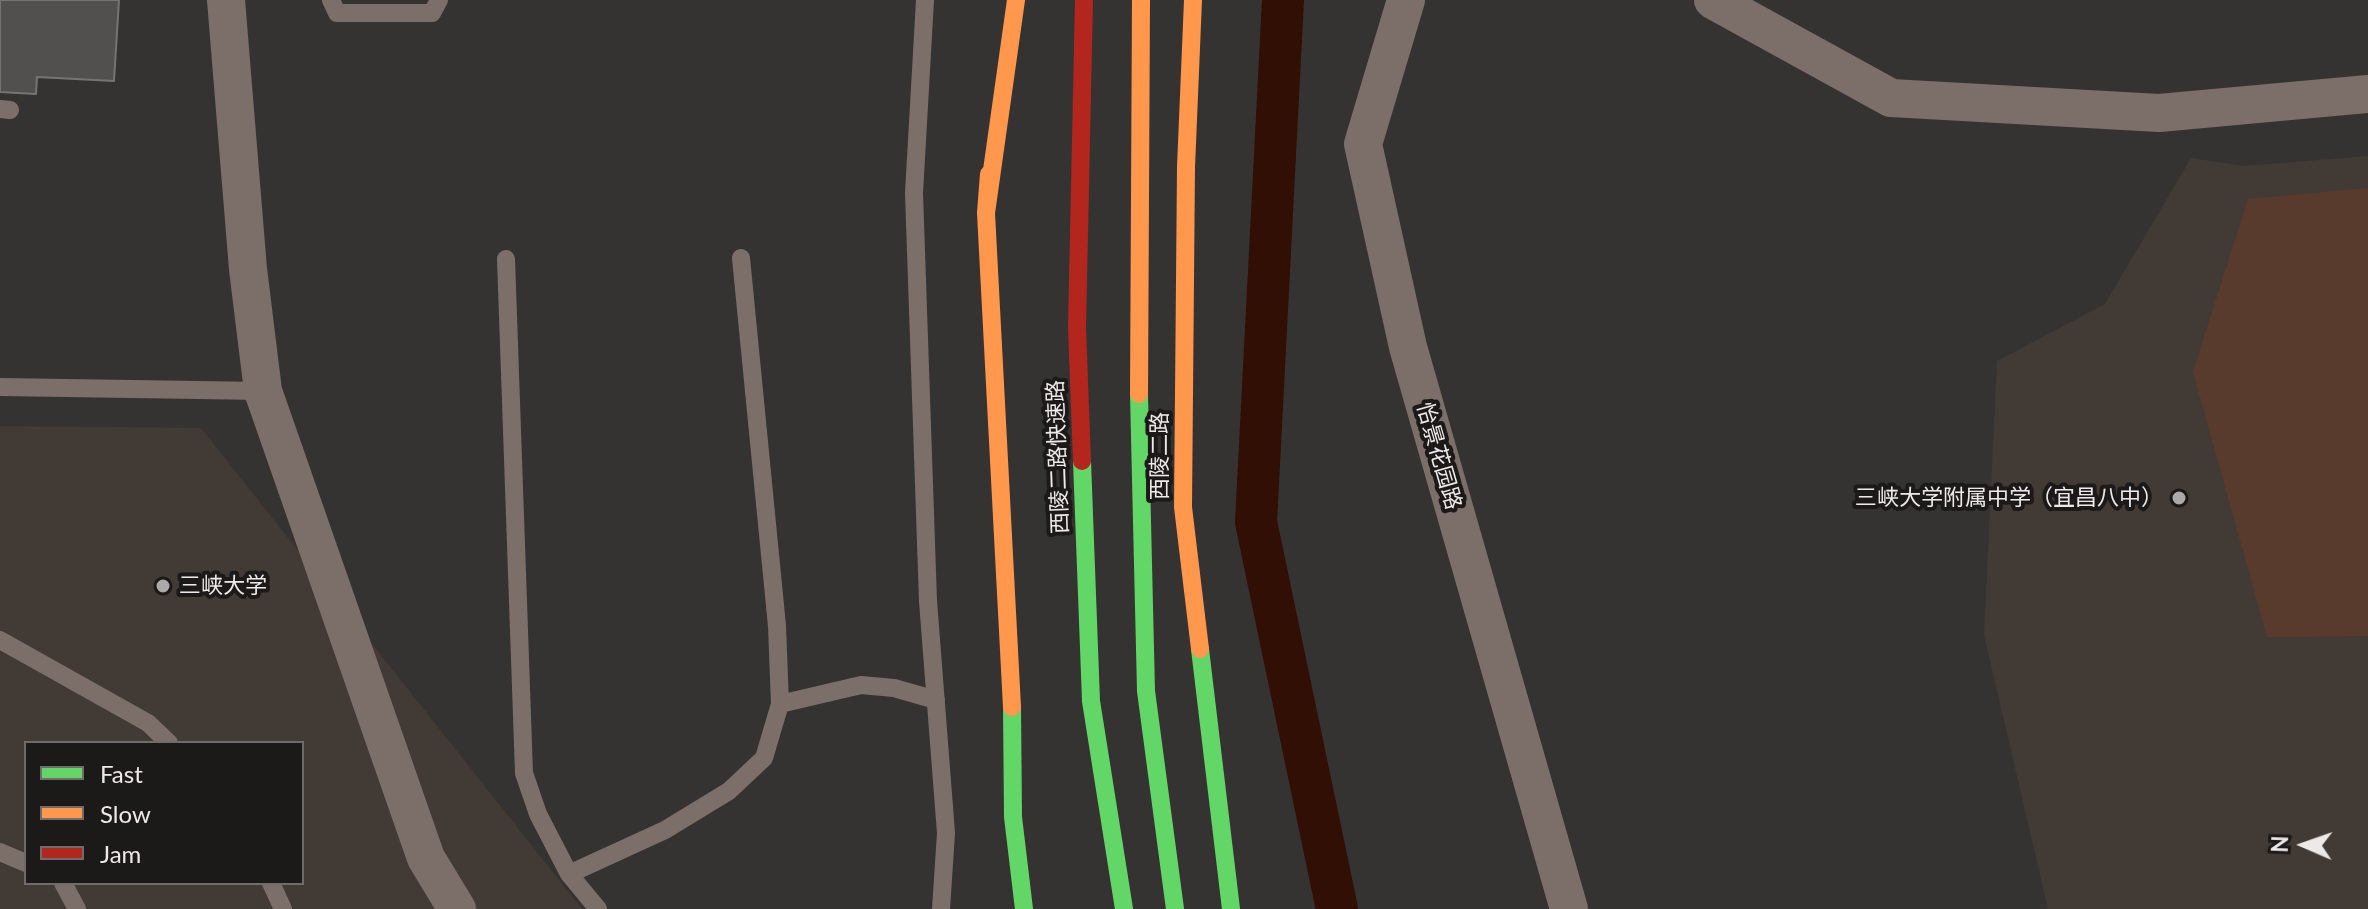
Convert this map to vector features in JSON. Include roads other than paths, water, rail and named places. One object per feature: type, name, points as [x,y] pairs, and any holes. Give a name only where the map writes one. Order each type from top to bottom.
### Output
[{"type":"main road","points":[[1003,0],[986,213],[1011,665],[1013,817],[1024,909]]},
{"type":"main road","points":[[986,213],[1016,0]]},
{"type":"main road","name":"西陵二路快速路","points":[[1084,0],[1077,327],[1091,701],[1124,909]]},
{"type":"main road","points":[[1141,0],[1137,324],[1146,691],[1175,909]]},
{"type":"main road","name":"西陵二路","points":[[1193,0],[1186,167],[1183,507],[1231,909]]},
{"type":"street","points":[[226,0],[248,269],[263,391],[426,858],[457,909]]},
{"type":"street","name":"怡景花园路","points":[[1406,0],[1363,144],[1408,347],[1569,909]]},
{"type":"street","points":[[1713,0],[1891,98],[2159,113],[2368,94]]},
{"type":"lane","points":[[331,0],[337,13],[432,13],[439,0]]},
{"type":"lane","points":[[925,0],[914,193],[928,601],[946,833],[941,909]]},
{"type":"lane","points":[[569,874],[665,830],[729,791],[764,758],[780,704],[777,626],[741,258]]},
{"type":"lane","points":[[506,259],[524,773],[538,814],[569,874],[598,909]]},
{"type":"lane","points":[[0,387],[263,391]]},
{"type":"lane","points":[[0,640],[148,723],[167,741]]},
{"type":"lane","points":[[780,704],[861,685],[894,688],[936,700]]},
{"type":"lane","points":[[0,852],[24,862]]},
{"type":"lane","points":[[64,885],[77,909]]},
{"type":"lane","points":[[272,885],[283,909]]},
{"type":"waterway","points":[[1283,0],[1256,522],[1337,909]]},
{"type":"place","name":"三峡大学附属中学（宜昌八中）","points":[[2179,498]]},
{"type":"place","name":"三峡大学","points":[[163,586]]}]
